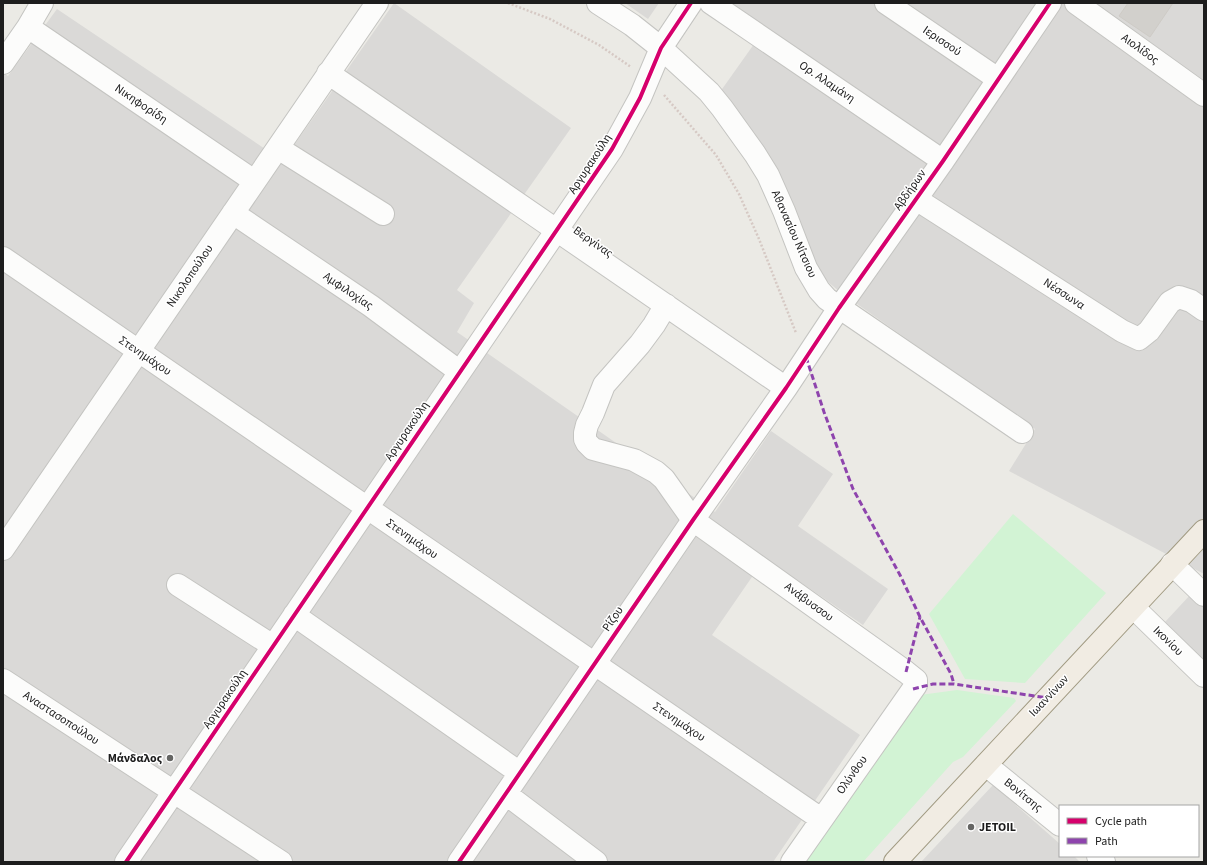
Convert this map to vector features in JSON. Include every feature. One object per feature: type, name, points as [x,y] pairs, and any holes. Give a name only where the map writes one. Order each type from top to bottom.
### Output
[{"type":"main road","name":"Ιωαννίνων","points":[[895,862],[1204,531]]},
{"type":"street","points":[[3,63],[28,27],[42,3]]},
{"type":"street","name":"Νικολοπούλου","points":[[3,549],[376,3]]},
{"type":"street","name":"Αθανασίου Νίτσιου","points":[[598,3],[661,48],[709,92],[755,154],[768,175],[806,268],[819,290],[828,300],[1022,432]]},
{"type":"street","name":"Αργυρακούλη","points":[[126,862],[612,150],[630,119],[661,48],[691,3]]},
{"type":"street","name":"Ορ. Αλαμάνη","points":[[711,3],[943,161]]},
{"type":"street","name":"Ιερισσού","points":[[886,3],[998,80]]},
{"type":"street","name":"Αβδήρων","points":[[786,388],[1050,3]]},
{"type":"street","name":"Αιολίδος","points":[[1076,3],[1204,95]]},
{"type":"street","name":"Νικηφορίδη","points":[[28,27],[254,181]]},
{"type":"street","name":"Βεργίνας","points":[[328,74],[666,304],[786,388]]},
{"type":"street","points":[[278,148],[383,214]]},
{"type":"street","name":"Νέσσωνα","points":[[916,199],[1122,331],[1139,339],[1149,331],[1170,302],[1179,297],[1191,301],[1204,310]]},
{"type":"street","name":"Αμφιλοχίας","points":[[233,213],[371,306],[460,372]]},
{"type":"street","name":"Στενημάχου","points":[[3,258],[138,352],[821,818]]},
{"type":"street","points":[[666,304],[654,326],[604,385],[587,425],[585,439],[593,449],[634,460],[656,472],[664,479],[693,520]]},
{"type":"street","name":"Ρίζου","points":[[459,862],[693,520],[786,388]]},
{"type":"street","name":"Ανάβυσσου","points":[[693,520],[914,678],[916,682],[913,689]]},
{"type":"street","points":[[1172,564],[1204,595]]},
{"type":"street","points":[[178,585],[273,646]]},
{"type":"street","name":"Ικονίου","points":[[1133,607],[1204,676]]},
{"type":"street","points":[[294,615],[520,773]]},
{"type":"street","name":"Αναστασοπούλου","points":[[3,680],[280,862]]},
{"type":"street","name":"Ολύνθου","points":[[792,862],[821,818],[913,689]]},
{"type":"street","name":"Βονίτσης","points":[[986,765],[1059,824]]},
{"type":"street","points":[[506,794],[596,862]]},
{"type":"path","points":[[508,3],[550,19],[599,45],[648,79],[672,104],[716,155],[739,194],[759,239],[806,357]]},
{"type":"shaded area","points":[[394,3],[571,128],[457,290],[474,303],[457,332],[715,512],[771,431],[833,474],[798,526],[888,589],[863,625],[765,558],[712,635],[860,735],[773,862],[3,862],[3,73],[8,76],[57,9],[283,161]]},
{"type":"shaded area","points":[[625,3],[659,3],[648,19]]},
{"type":"shaded area","points":[[708,3],[1204,3],[1204,574],[1009,471],[1035,429],[840,292],[827,281],[720,92],[759,37]]},
{"type":"shaded area","points":[[1204,580],[1204,661],[1165,622]]},
{"type":"shaded area","points":[[993,785],[1059,843],[1059,857],[1075,857],[1080,862],[921,862]]},
{"type":"green space","points":[[1013,514],[1106,593],[1025,683],[965,679],[929,614]]},
{"type":"green space","points":[[957,690],[1014,698],[1016,701],[963,757],[953,762],[863,862],[801,862],[920,695]]},
{"type":"building","points":[[1128,3],[1173,3],[1150,37],[1119,16]]},
{"type":"marked path","points":[[806,357],[824,412],[853,489],[900,575],[920,617],[951,674],[954,684]]},
{"type":"marked path","points":[[906,672],[920,617]]},
{"type":"marked path","points":[[913,689],[933,684],[954,684],[1048,698]]},
{"type":"cycle path","points":[[126,862],[612,149],[640,98],[661,48],[691,3]]},
{"type":"cycle path","points":[[459,862],[693,520],[786,388],[839,308],[943,161],[1050,3]]},
{"type":"place","name":"Μάνδαλος","points":[[170,758]]},
{"type":"place","name":"JETOIL","points":[[971,827]]}]
